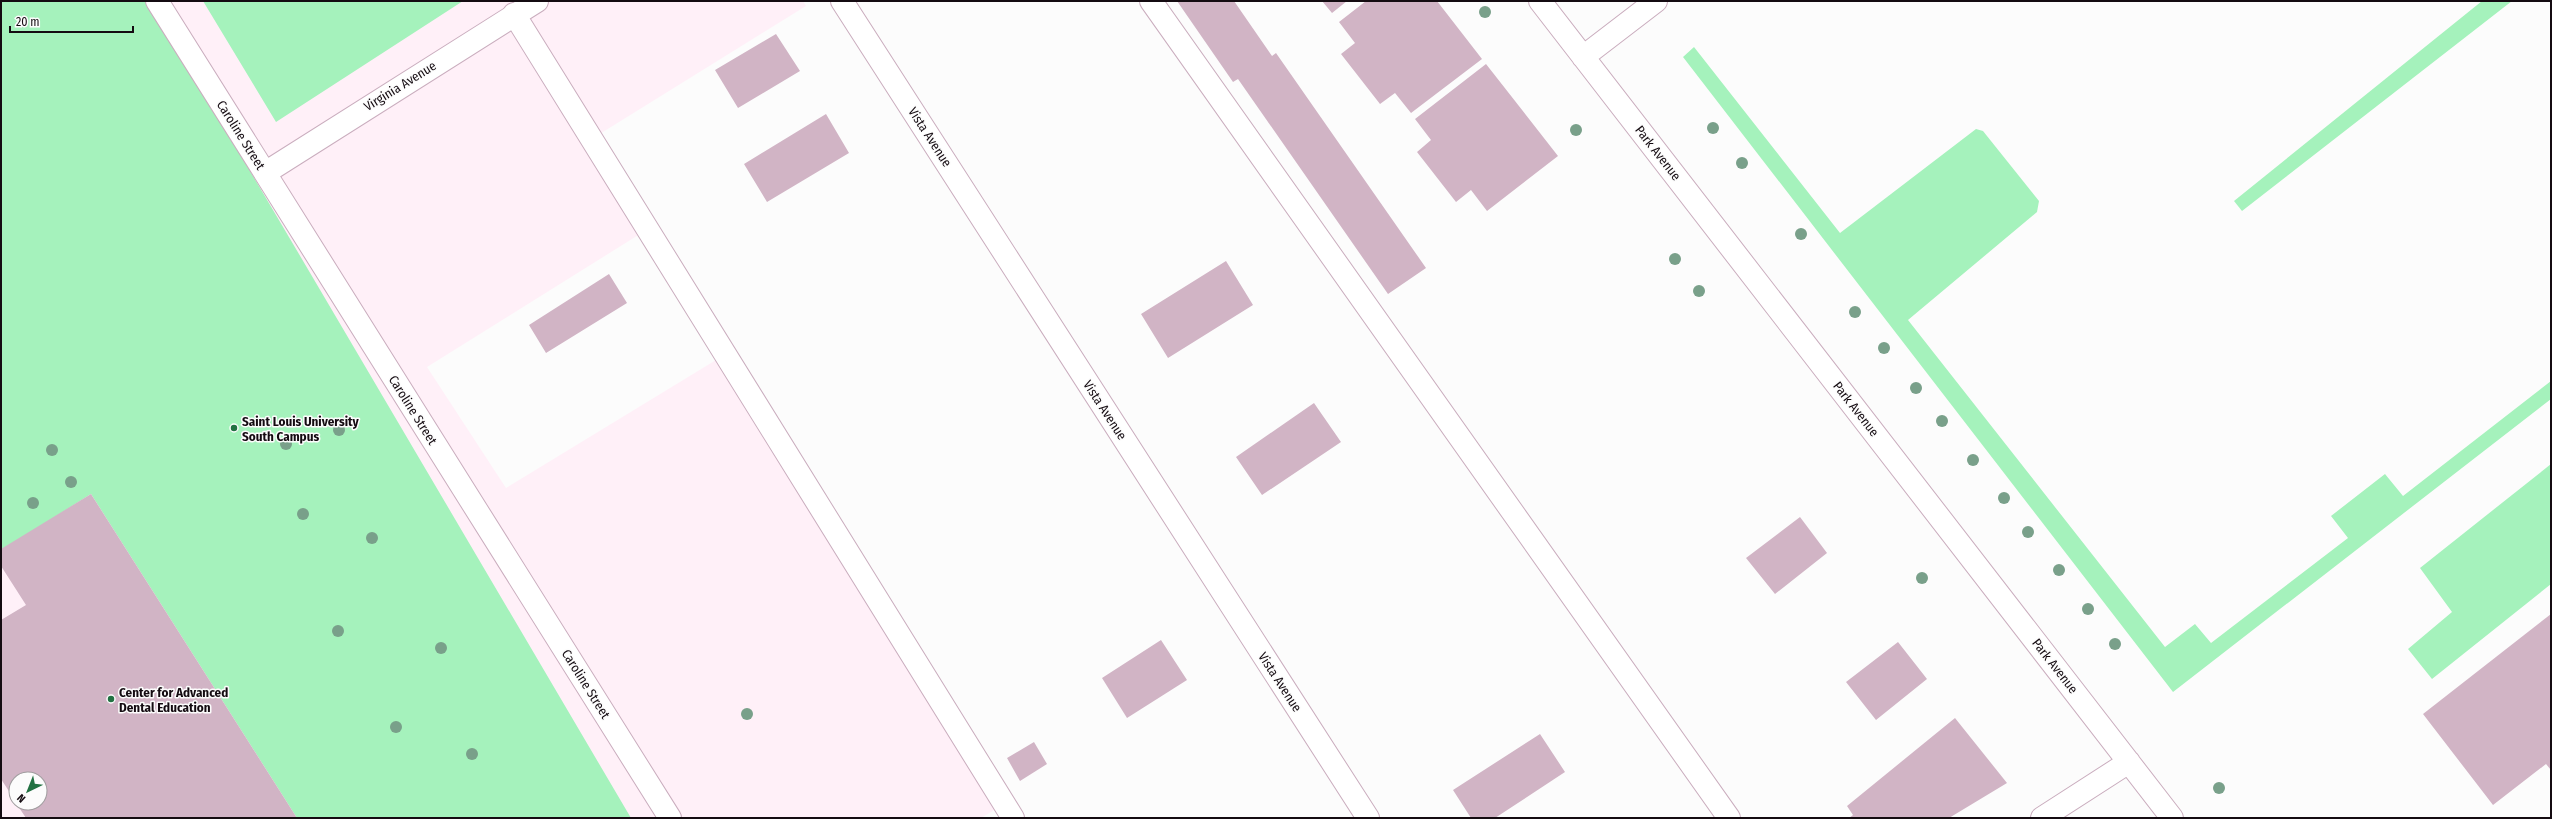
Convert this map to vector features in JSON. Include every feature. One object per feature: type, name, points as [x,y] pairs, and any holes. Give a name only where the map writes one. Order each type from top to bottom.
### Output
[{"type":"street","name":"Caroline Street","points":[[157,1],[670,818]]},
{"type":"street","name":"Virginia Avenue","points":[[265,173],[514,14],[537,1]]},
{"type":"street","name":"Vista Avenue","points":[[842,1],[1368,818]]},
{"type":"street","points":[[1151,1],[1729,818]]},
{"type":"street","name":"Park Avenue","points":[[1540,1],[2172,818]]},
{"type":"street","points":[[1583,57],[1656,1]]},
{"type":"street","points":[[514,14],[1013,818]]},
{"type":"street","points":[[2042,818],[2129,762]]},
{"type":"shaded area","name":"Saint Louis University South Campus","points":[[1,1],[803,1],[806,6],[582,145],[640,234],[427,367],[506,488],[716,360],[996,809],[981,818],[1,818]]},
{"type":"green space","points":[[1,1],[150,1],[631,818],[297,818],[91,494],[1,551]]},
{"type":"green space","points":[[203,1],[463,1],[276,122]]},
{"type":"green space","points":[[2482,1],[2512,1],[2242,211],[2234,201]]},
{"type":"green space","points":[[1694,47],[1840,233],[1976,129],[1983,131],[2039,201],[2037,212],[1908,320],[2165,647],[2195,624],[2211,643],[2348,538],[2331,516],[2385,474],[2403,496],[2551,381],[2551,399],[2173,692],[1683,57]]},
{"type":"green space","points":[[2551,464],[2551,584],[2432,679],[2408,649],[2452,612],[2420,568]]},
{"type":"building","points":[[1177,1],[1234,1],[1272,56],[1276,53],[1426,268],[1388,294],[1238,79],[1233,82]]},
{"type":"building","points":[[1322,1],[1347,1],[1332,13]]},
{"type":"building","points":[[1366,1],[1437,1],[1482,59],[1411,113],[1395,93],[1380,104],[1341,54],[1355,43],[1339,22]]},
{"type":"building","points":[[776,34],[800,71],[738,108],[715,70]]},
{"type":"building","points":[[1486,64],[1558,156],[1487,211],[1471,190],[1456,202],[1417,152],[1431,140],[1415,119]]},
{"type":"building","points":[[826,114],[849,153],[767,202],[744,164]]},
{"type":"building","points":[[1226,261],[1253,305],[1168,358],[1141,314]]},
{"type":"building","points":[[609,274],[627,303],[546,353],[529,325]]},
{"type":"building","points":[[1314,403],[1341,442],[1262,495],[1236,457]]},
{"type":"building","name":"Center for Advanced Dental Education","points":[[91,494],[297,818],[26,818],[21,811],[48,811],[48,771],[8,771],[8,790],[1,779],[1,620],[26,605],[1,566],[1,549]]},
{"type":"building","points":[[1800,517],[1827,553],[1775,594],[1746,558]]},
{"type":"building","points":[[2551,614],[2551,770],[2546,764],[2493,805],[2423,714]]},
{"type":"building","points":[[1161,640],[1187,680],[1127,718],[1102,678]]},
{"type":"building","points":[[1898,642],[1927,679],[1876,720],[1846,682]]},
{"type":"building","points":[[1955,718],[2007,783],[1949,818],[1849,818],[1853,815],[1847,806]]},
{"type":"building","points":[[1540,734],[1565,772],[1495,818],[1471,818],[1453,790]]},
{"type":"building","points":[[1034,742],[1047,764],[1020,781],[1007,758]]},
{"type":"place","name":"Saint Louis University South Campus","points":[[234,428]]},
{"type":"place","name":"Center for Advanced Dental Education","points":[[111,699]]}]
